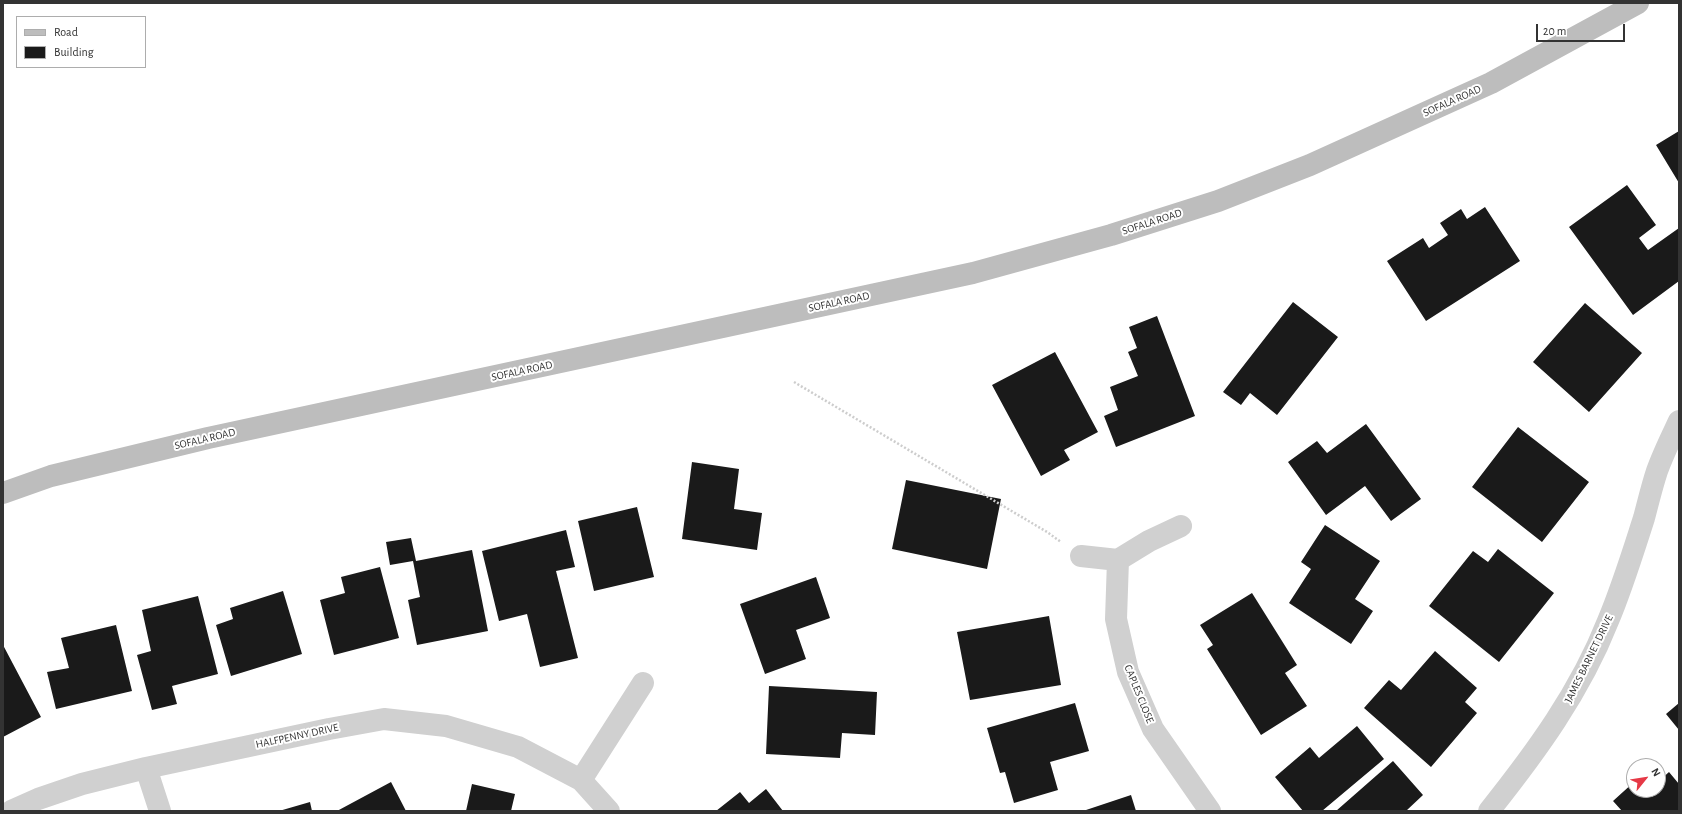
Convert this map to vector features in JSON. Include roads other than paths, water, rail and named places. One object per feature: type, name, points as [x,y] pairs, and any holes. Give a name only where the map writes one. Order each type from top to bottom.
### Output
[{"type":"main road","name":"SOFALA ROAD","points":[[3,493],[51,476],[208,438],[973,273],[1111,235],[1218,201],[1310,165],[1491,83],[1638,3]]},
{"type":"street","name":"JAMES BARNET DRIVE","points":[[1489,811],[1526,765],[1566,707],[1595,650],[1608,622],[1644,518],[1657,472],[1667,444],[1679,421]]},
{"type":"street","points":[[1081,556],[1118,560],[1149,541],[1181,526]]},
{"type":"street","name":"CAPLES CLOSE","points":[[1118,560],[1116,619],[1128,672],[1153,729],[1210,811]]},
{"type":"street","points":[[581,780],[643,682]]},
{"type":"street","name":"HALFPENNY DRIVE","points":[[11,811],[38,799],[82,784],[146,768],[329,729],[384,719],[446,726],[518,747],[581,780],[609,811]]},
{"type":"street","points":[[146,768],[160,811]]}]
